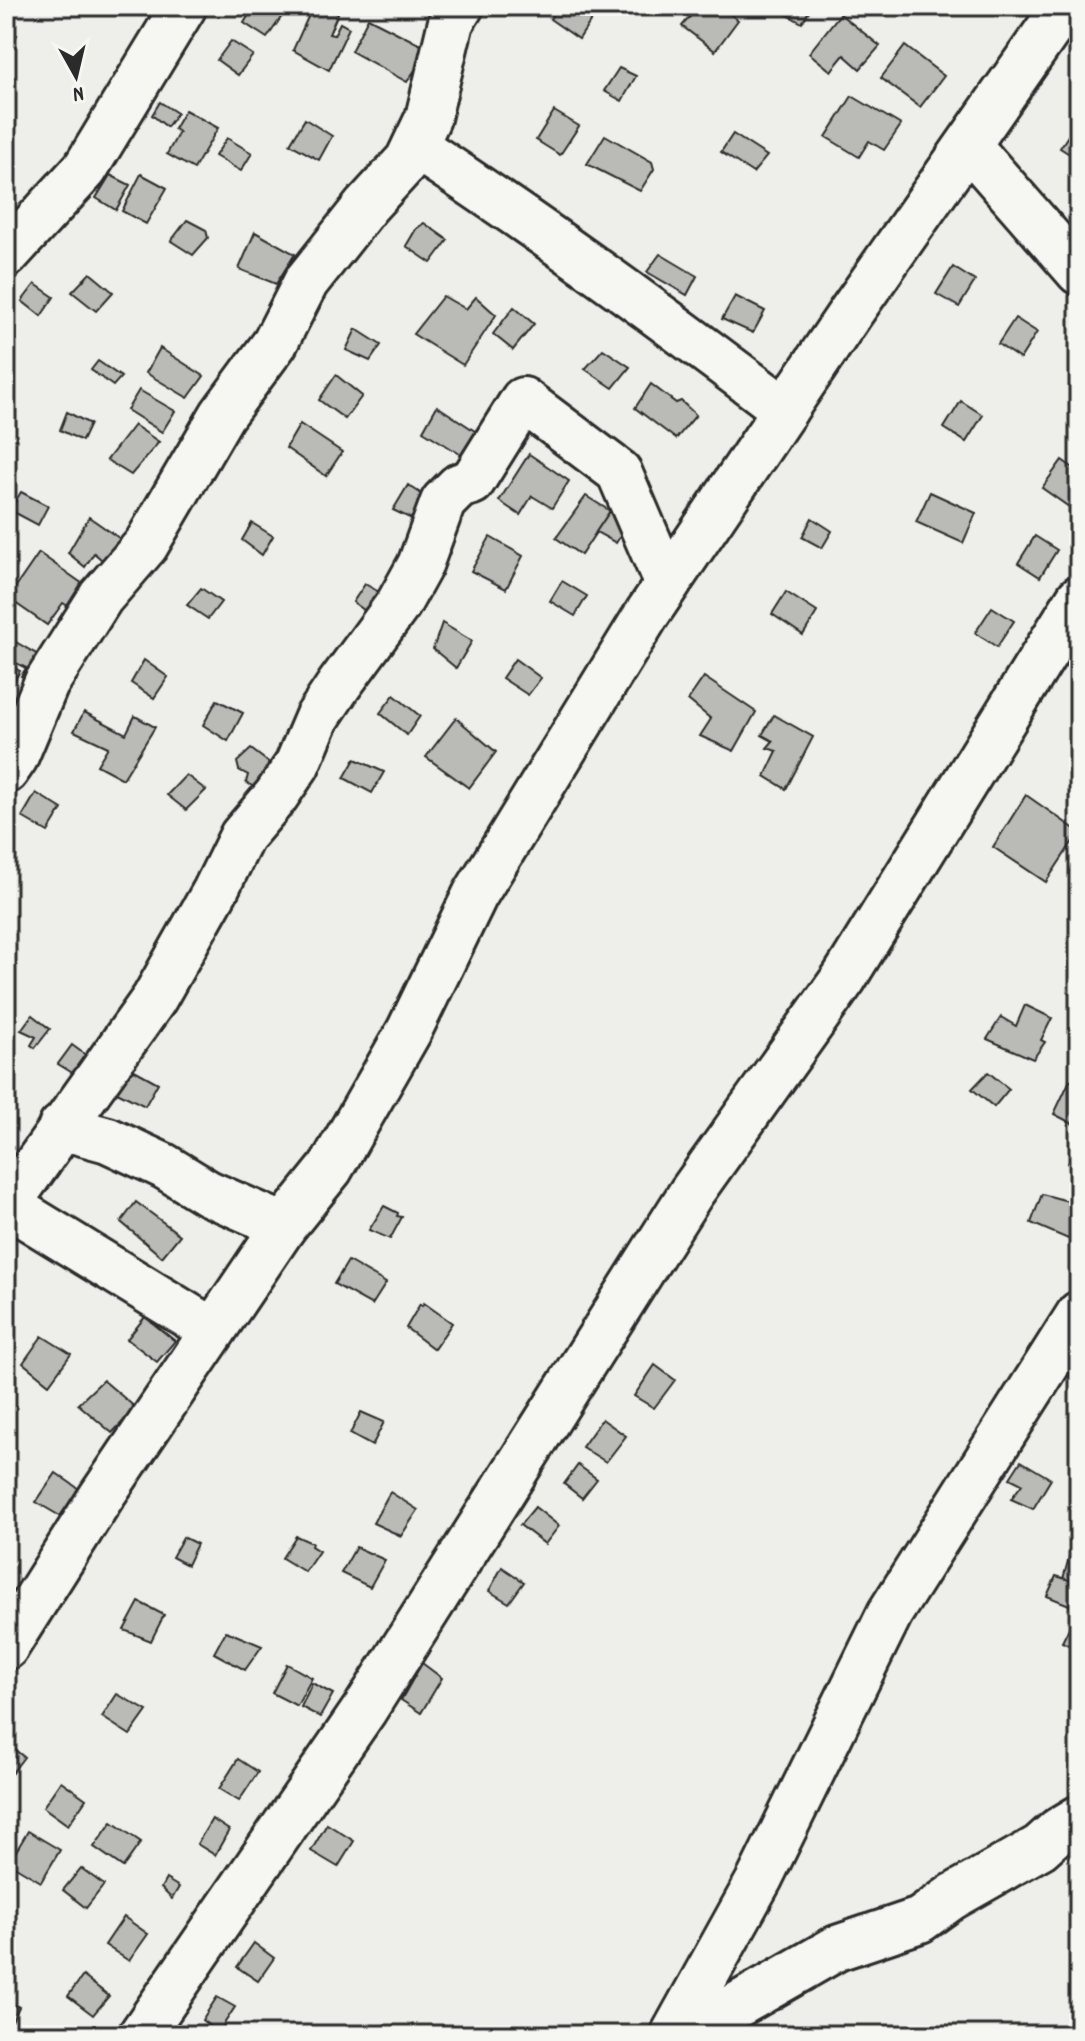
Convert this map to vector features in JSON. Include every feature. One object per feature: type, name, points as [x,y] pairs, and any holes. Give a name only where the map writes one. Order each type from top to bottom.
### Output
[{"type":"street","points":[[6,255],[85,169],[184,6]]},
{"type":"street","points":[[6,771],[15,758],[46,684],[101,597],[146,545],[222,415],[275,343],[306,282],[366,206],[408,160],[428,118],[451,22],[461,6]]},
{"type":"street","points":[[6,1647],[101,1497],[284,1226],[330,1169],[409,1031],[475,895],[667,584],[851,312],[1065,6]]},
{"type":"street","points":[[415,146],[600,271],[785,410]]},
{"type":"street","points":[[969,146],[1079,272]]},
{"type":"street","points":[[213,1331],[6,1206],[154,999],[242,836],[297,765],[317,718],[399,603],[420,565],[443,502],[459,486],[472,482],[523,400],[619,472],[667,584]]},
{"type":"street","points":[[141,2035],[365,1709],[691,1193],[844,978],[1079,598]]},
{"type":"street","points":[[61,1127],[108,1140],[164,1166],[208,1193],[284,1226]]},
{"type":"street","points":[[674,2035],[760,1878],[890,1613],[1079,1314]]},
{"type":"street","points":[[674,2035],[734,2007],[837,1948],[920,1920],[964,1889],[1040,1847],[1079,1818]]},
{"type":"building","points":[[254,6],[289,6],[267,38],[244,23]]},
{"type":"building","points":[[313,6],[341,6],[329,34],[334,35],[340,23],[349,28],[329,70],[293,50]]},
{"type":"building","points":[[558,6],[588,6],[585,11],[592,19],[579,39],[550,19]]},
{"type":"building","points":[[699,6],[709,6],[716,12],[720,7],[738,20],[715,51],[682,26]]},
{"type":"building","points":[[781,6],[812,6],[802,23],[779,10]]},
{"type":"building","points":[[840,14],[880,46],[860,69],[844,55],[831,71],[809,53]]},
{"type":"building","points":[[368,18],[429,49],[407,82],[351,51]]},
{"type":"building","points":[[6,29],[17,35],[6,53]]},
{"type":"building","points":[[231,41],[253,55],[238,75],[217,60]]},
{"type":"building","points":[[905,46],[944,76],[920,107],[881,78]]},
{"type":"building","points":[[619,68],[636,76],[622,101],[604,91]]},
{"type":"building","points":[[852,96],[901,125],[884,150],[869,141],[859,157],[826,137]]},
{"type":"building","points":[[160,102],[177,113],[167,127],[152,115]]},
{"type":"building","points":[[185,110],[218,128],[194,169],[167,154],[179,132],[174,129]]},
{"type":"building","points":[[554,111],[579,126],[560,155],[536,140]]},
{"type":"building","points":[[305,119],[332,136],[319,160],[290,144]]},
{"type":"building","points":[[1079,123],[1079,160],[1060,148]]},
{"type":"building","points":[[733,134],[767,156],[753,173],[721,152]]},
{"type":"building","points":[[605,135],[652,162],[654,169],[640,191],[587,164]]},
{"type":"building","points":[[227,138],[252,153],[241,171],[215,156]]},
{"type":"building","points":[[141,174],[167,188],[146,224],[122,211]]},
{"type":"building","points":[[110,175],[130,185],[116,210],[96,198]]},
{"type":"building","points":[[187,220],[206,230],[208,238],[193,255],[171,241]]},
{"type":"building","points":[[424,223],[448,240],[431,263],[406,246],[416,229]]},
{"type":"building","points":[[255,232],[295,254],[276,284],[239,269]]},
{"type":"building","points":[[660,254],[697,276],[687,295],[647,272]]},
{"type":"building","points":[[953,267],[975,281],[959,307],[936,294]]},
{"type":"building","points":[[90,273],[113,292],[96,311],[72,292]]},
{"type":"building","points":[[35,284],[54,297],[41,316],[22,301]]},
{"type":"building","points":[[443,296],[466,309],[476,297],[496,315],[463,365],[413,334]]},
{"type":"building","points":[[735,296],[765,311],[753,333],[722,319]]},
{"type":"building","points":[[514,307],[534,324],[513,350],[493,334]]},
{"type":"building","points":[[1015,318],[1037,332],[1020,359],[998,344]]},
{"type":"building","points":[[356,329],[381,345],[370,361],[346,350]]},
{"type":"building","points":[[160,348],[204,376],[188,398],[146,373]]},
{"type":"building","points":[[603,349],[630,367],[613,388],[585,369]]},
{"type":"building","points":[[98,361],[121,377],[113,386],[91,370]]},
{"type":"building","points":[[336,375],[362,396],[345,419],[319,400]]},
{"type":"building","points":[[651,384],[676,403],[681,401],[696,415],[676,439],[635,408]]},
{"type":"building","points":[[139,390],[175,411],[162,432],[127,410]]},
{"type":"building","points":[[961,401],[983,415],[966,442],[944,428]]},
{"type":"building","points":[[437,406],[484,437],[468,459],[423,431]]},
{"type":"building","points":[[67,412],[90,424],[82,441],[60,430]]},
{"type":"building","points":[[300,424],[342,452],[326,476],[286,448]]},
{"type":"building","points":[[134,425],[159,442],[131,475],[107,460]]},
{"type":"building","points":[[529,454],[569,481],[552,508],[532,496],[520,515],[499,501]]},
{"type":"building","points":[[1062,460],[1079,472],[1079,514],[1042,488]]},
{"type":"building","points":[[408,485],[434,502],[420,523],[393,510]]},
{"type":"building","points":[[21,492],[48,506],[38,525],[10,510]]},
{"type":"building","points":[[930,492],[976,513],[963,543],[916,522]]},
{"type":"building","points":[[586,496],[610,511],[581,555],[556,538]]},
{"type":"building","points":[[610,511],[628,524],[616,543],[596,532]]},
{"type":"building","points":[[89,517],[126,543],[109,566],[94,553],[85,567],[68,553]]},
{"type":"building","points":[[812,518],[832,531],[822,548],[802,537]]},
{"type":"building","points":[[252,523],[273,536],[262,555],[242,540]]},
{"type":"building","points":[[1035,536],[1057,550],[1040,577],[1018,563]]},
{"type":"building","points":[[490,537],[523,556],[506,589],[471,571]]},
{"type":"building","points":[[39,553],[90,589],[74,610],[63,603],[47,625],[8,598]]},
{"type":"building","points":[[562,581],[587,596],[575,616],[550,601]]},
{"type":"building","points":[[365,584],[388,597],[375,618],[353,602]]},
{"type":"building","points":[[201,588],[221,602],[208,619],[187,605]]},
{"type":"building","points":[[786,592],[817,612],[803,635],[772,614]]},
{"type":"building","points":[[992,607],[1014,621],[997,647],[975,633]]},
{"type":"building","points":[[442,623],[472,641],[456,668],[433,649]]},
{"type":"building","points":[[14,641],[45,659],[33,681],[21,676],[26,668],[6,658]]},
{"type":"building","points":[[515,659],[541,678],[528,695],[502,678]]},
{"type":"building","points":[[144,660],[168,677],[154,698],[131,683]]},
{"type":"building","points":[[6,663],[20,671],[6,694]]},
{"type":"building","points":[[704,677],[756,712],[734,751],[700,736],[711,719],[688,700]]},
{"type":"building","points":[[394,695],[420,716],[407,735],[380,713]]},
{"type":"building","points":[[217,700],[243,713],[228,741],[203,725]]},
{"type":"building","points":[[84,712],[126,734],[135,716],[155,727],[123,779],[97,765],[108,747],[74,731]]},
{"type":"building","points":[[774,715],[813,737],[786,789],[765,776],[777,751],[767,748],[773,741],[762,735]]},
{"type":"building","points":[[456,718],[496,752],[469,788],[426,757]]},
{"type":"building","points":[[251,749],[281,772],[267,796],[246,782],[248,775],[239,770],[237,762]]},
{"type":"building","points":[[355,759],[384,772],[372,793],[344,778]]},
{"type":"building","points":[[186,775],[206,790],[186,810],[167,795]]},
{"type":"building","points":[[36,793],[62,809],[48,832],[22,817]]},
{"type":"building","points":[[1026,795],[1079,832],[1046,882],[993,847]]},
{"type":"building","points":[[1025,1005],[1052,1018],[1041,1040],[1045,1042],[1033,1059],[987,1039],[1001,1017],[1016,1026]]},
{"type":"building","points":[[32,1015],[50,1029],[35,1048],[31,1045],[36,1037],[21,1030]]},
{"type":"building","points":[[72,1045],[91,1059],[79,1077],[58,1064]]},
{"type":"building","points":[[127,1066],[158,1083],[145,1106],[113,1090]]},
{"type":"building","points":[[988,1072],[1009,1089],[994,1107],[972,1089]]},
{"type":"building","points":[[1070,1080],[1079,1084],[1079,1127],[1054,1114]]},
{"type":"building","points":[[1079,1143],[1079,1169],[1068,1164]]},
{"type":"building","points":[[1042,1194],[1079,1204],[1079,1231],[1075,1242],[1031,1223]]},
{"type":"building","points":[[136,1202],[180,1235],[162,1257],[121,1222]]},
{"type":"building","points":[[384,1206],[402,1217],[390,1239],[369,1230]]},
{"type":"building","points":[[348,1261],[386,1283],[372,1305],[334,1284]]},
{"type":"building","points":[[424,1303],[452,1323],[434,1349],[406,1328],[420,1304],[422,1306]]},
{"type":"building","points":[[145,1317],[175,1341],[157,1362],[127,1339]]},
{"type":"building","points":[[42,1336],[71,1354],[49,1384],[23,1363]]},
{"type":"building","points":[[655,1365],[675,1380],[654,1408],[634,1396]]},
{"type":"building","points":[[103,1380],[136,1408],[112,1433],[78,1404]]},
{"type":"building","points":[[361,1412],[384,1422],[372,1446],[350,1434]]},
{"type":"building","points":[[602,1419],[626,1436],[606,1462],[582,1447]]},
{"type":"building","points":[[1021,1461],[1051,1479],[1033,1509],[1011,1499],[1022,1484],[1010,1478]]},
{"type":"building","points":[[578,1465],[597,1479],[582,1498],[564,1484]]},
{"type":"building","points":[[56,1473],[79,1489],[60,1516],[36,1502]]},
{"type":"building","points":[[390,1492],[418,1510],[401,1536],[373,1523]]},
{"type":"building","points":[[535,1507],[559,1526],[545,1544],[520,1525]]},
{"type":"building","points":[[296,1536],[312,1543],[311,1546],[319,1551],[305,1572],[282,1558]]},
{"type":"building","points":[[183,1537],[197,1544],[187,1565],[172,1557]]},
{"type":"building","points":[[356,1547],[385,1560],[370,1587],[341,1573]]},
{"type":"building","points":[[1070,1554],[1079,1556],[1079,1583],[1063,1579]]},
{"type":"building","points":[[502,1567],[524,1582],[509,1603],[489,1591]]},
{"type":"building","points":[[1056,1576],[1079,1583],[1079,1609],[1047,1596]]},
{"type":"building","points":[[139,1602],[164,1615],[151,1641],[124,1630]]},
{"type":"building","points":[[1076,1614],[1079,1616],[1079,1650],[1062,1642]]},
{"type":"building","points":[[226,1631],[262,1646],[245,1670],[214,1653]]},
{"type":"building","points":[[422,1663],[442,1678],[421,1713],[401,1700]]},
{"type":"building","points":[[287,1664],[312,1678],[297,1706],[272,1693]]},
{"type":"building","points":[[312,1683],[333,1694],[320,1717],[301,1707]]},
{"type":"building","points":[[117,1694],[147,1711],[130,1735],[102,1717]]},
{"type":"building","points":[[6,1743],[24,1757],[8,1778],[6,1776]]},
{"type":"building","points":[[238,1759],[258,1772],[239,1801],[219,1789]]},
{"type":"building","points":[[61,1781],[86,1799],[68,1825],[43,1807]]},
{"type":"building","points":[[212,1819],[229,1830],[215,1855],[197,1844]]},
{"type":"building","points":[[112,1822],[141,1842],[123,1867],[94,1847]]},
{"type":"building","points":[[327,1824],[354,1841],[338,1867],[311,1851]]},
{"type":"building","points":[[28,1831],[60,1850],[41,1882],[9,1863]]},
{"type":"building","points":[[81,1868],[104,1885],[86,1908],[63,1890]]},
{"type":"building","points":[[166,1879],[179,1887],[172,1899],[161,1888]]},
{"type":"building","points":[[124,1917],[148,1934],[129,1961],[105,1945]]},
{"type":"building","points":[[254,1943],[274,1958],[258,1981],[237,1967]]},
{"type":"building","points":[[83,1976],[109,1996],[93,2015],[68,1996]]},
{"type":"building","points":[[217,1997],[235,2007],[218,2033],[202,2020]]},
{"type":"building","points":[[6,2001],[19,2007],[6,2033]]}]
